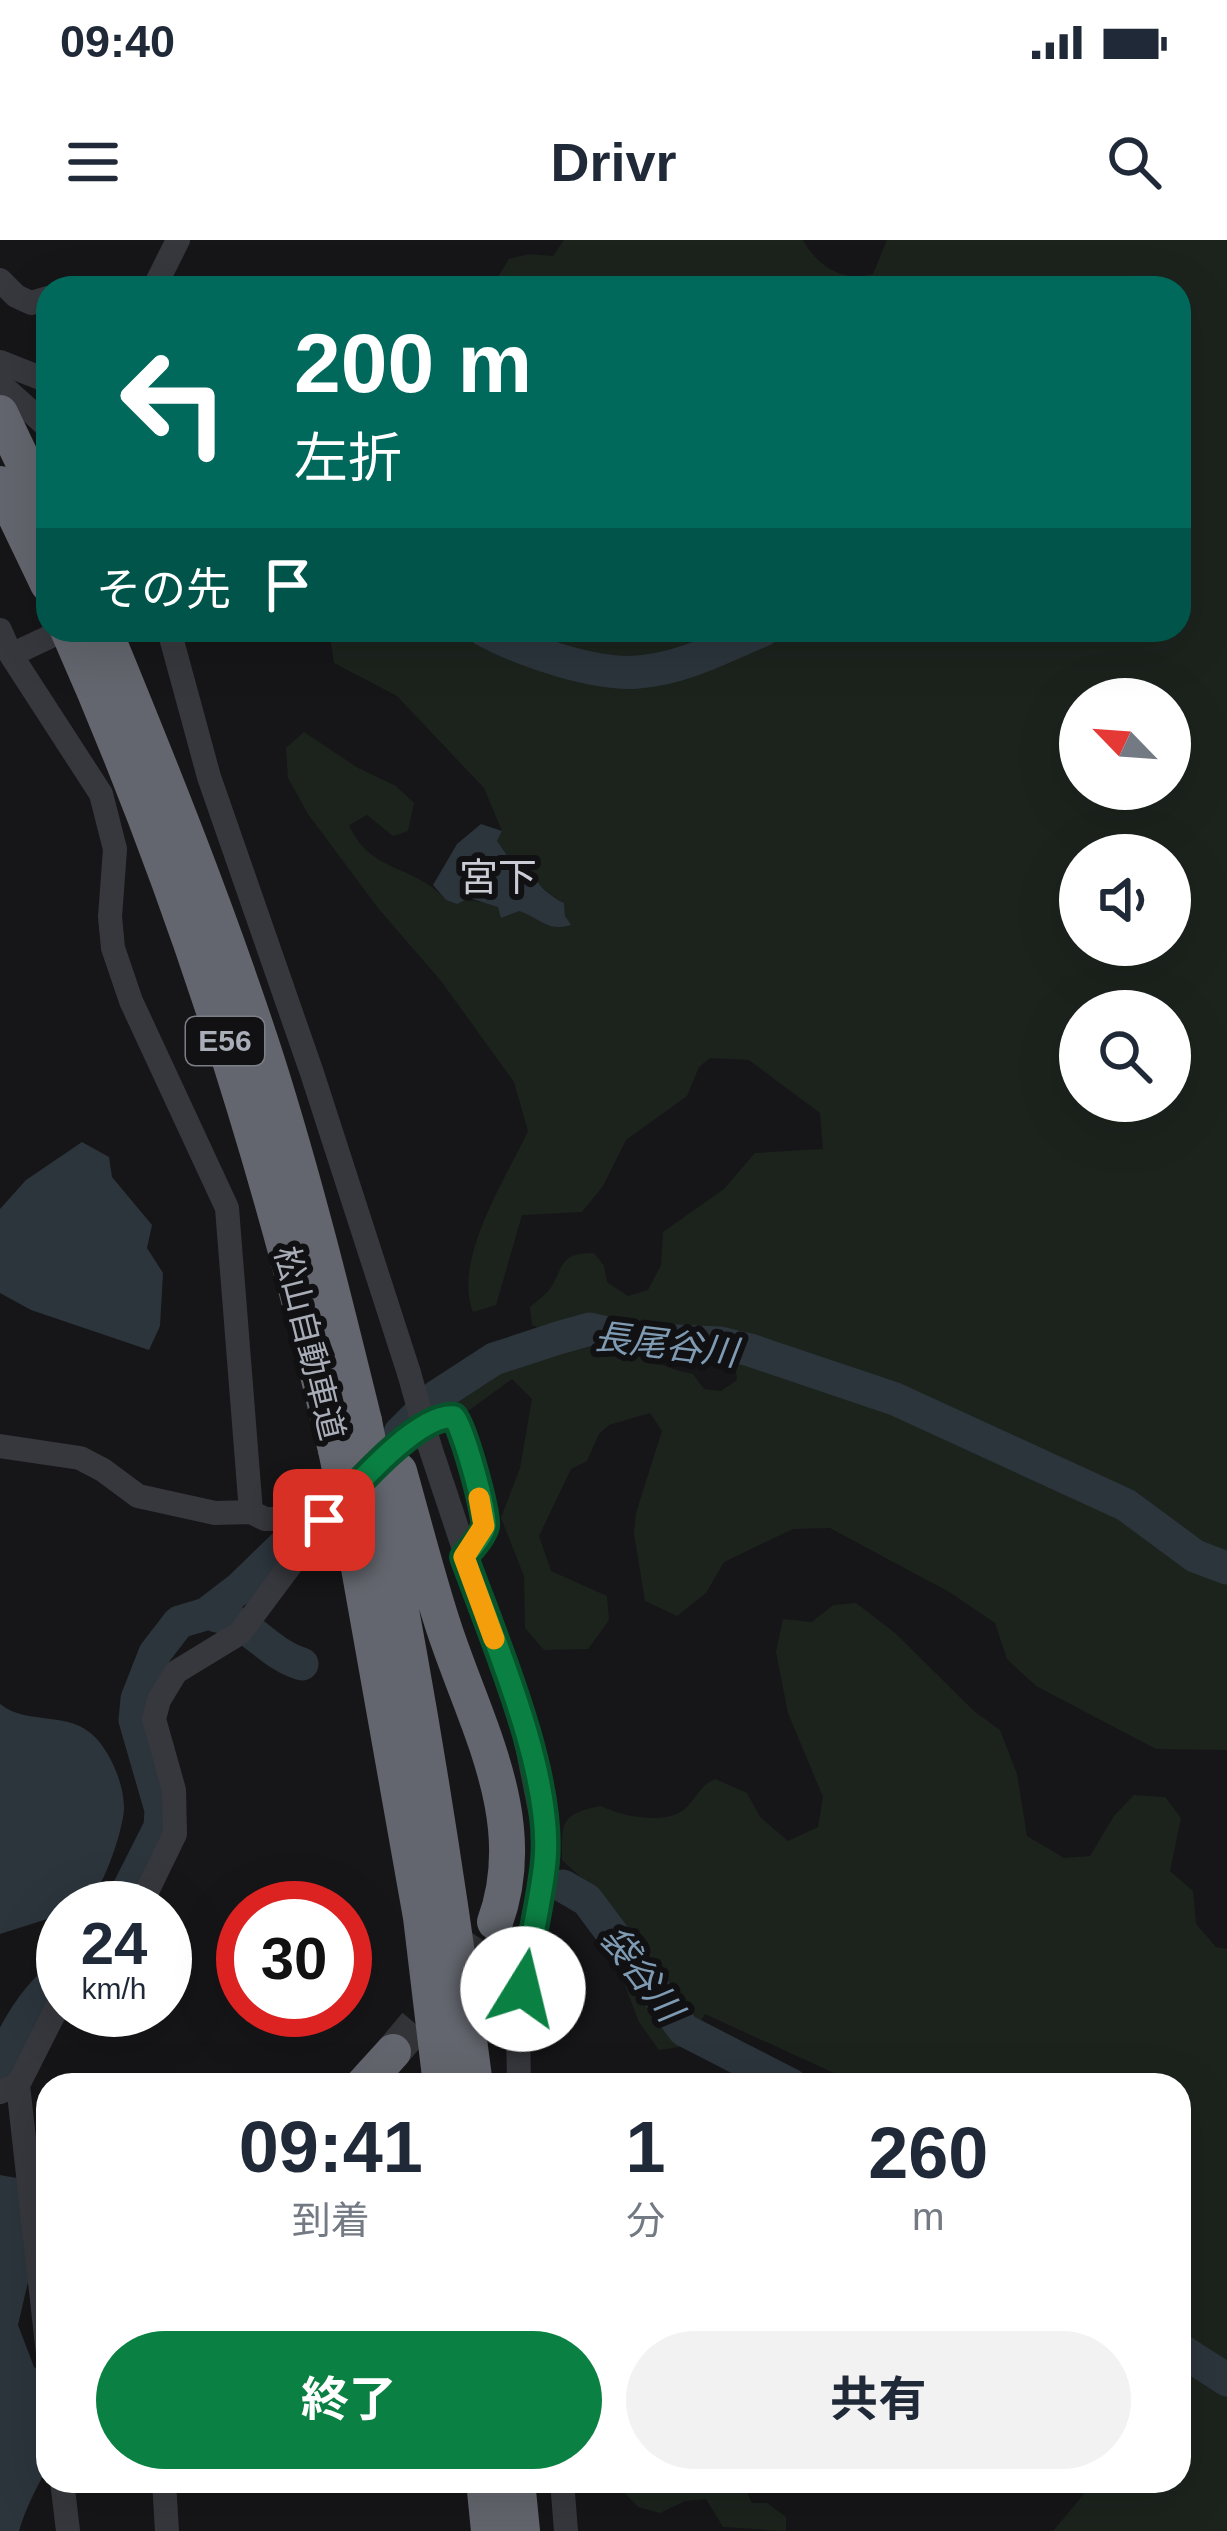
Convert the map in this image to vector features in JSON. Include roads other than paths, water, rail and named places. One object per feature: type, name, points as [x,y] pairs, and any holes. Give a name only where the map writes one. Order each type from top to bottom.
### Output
[{"type":"highway","points":[[0,413],[36,489]]},
{"type":"highway","points":[[0,484],[36,559]]},
{"type":"highway","name":"松山自動車道","points":[[81,642],[235,1070],[297,1284],[336,1450],[338,1507],[421,1917],[440,2073]]},
{"type":"highway","points":[[82,642],[226,943],[320,1197],[388,1481],[404,1618],[450,1892],[473,2073]]},
{"type":"highway","points":[[388,1481],[442,1622],[504,1808],[510,1864],[495,1922]]},
{"type":"highway","points":[[374,2073],[393,2051]]},
{"type":"highway","points":[[470,2493],[473,2531]]},
{"type":"highway","points":[[485,2493],[489,2531]]},
{"type":"highway","points":[[518,2493],[522,2531]]},
{"type":"street","points":[[160,276],[178,240]]},
{"type":"street","points":[[0,280],[16,296],[36,302]]},
{"type":"street","points":[[0,362],[36,376]]},
{"type":"street","points":[[0,384],[36,416]]},
{"type":"street","points":[[0,630],[11,655],[101,794],[115,849],[110,916],[113,948],[131,1001],[226,1208],[251,1513]]},
{"type":"street","points":[[11,655],[52,642]]},
{"type":"street","points":[[172,642],[223,820],[312,1073],[464,1557],[524,1726],[544,1830],[545,1860],[518,2021],[519,2073]]},
{"type":"street","points":[[152,1881],[175,1834],[174,1790],[154,1719],[176,1672],[247,1623],[338,1507],[413,1432],[443,1416],[454,1417],[463,1427],[485,1513],[481,1535],[464,1557]]},
{"type":"street","points":[[0,1446],[80,1458],[138,1496],[171,1506],[277,1519],[338,1507]]},
{"type":"street","points":[[36,2272],[9,2089],[39,2037]]},
{"type":"street","points":[[63,2493],[68,2531]]},
{"type":"street","points":[[164,2493],[166,2531]]},
{"type":"street","points":[[563,2493],[566,2531]]},
{"type":"waterway","points":[[510,642],[559,660],[621,672],[686,662],[735,642]]},
{"type":"waterway","name":"長尾谷川","points":[[400,1433],[437,1396],[494,1359],[558,1338],[590,1329],[633,1339],[720,1343],[895,1399],[1126,1505],[1195,1556],[1227,1568]]},
{"type":"waterway","name":"長尾谷川","points":[[133,1881],[160,1827],[161,1810],[135,1720],[137,1699],[155,1653],[179,1622],[206,1614],[240,1588],[337,1494]]},
{"type":"waterway","name":"袋谷川","points":[[217,1616],[302,1664]]},
{"type":"waterway","name":"袋谷川","points":[[563,1886],[587,1900],[684,2030],[768,2073]]},
{"type":"waterway","name":"長尾谷川","points":[[0,2065],[36,2002]]},
{"type":"waterway","name":"袋谷川","points":[[1191,2357],[1227,2380]]},
{"type":"tunnel","points":[[393,2052],[473,1957],[495,1922]]},
{"type":"district","name":"宮下","points":[[498,877]]}]
